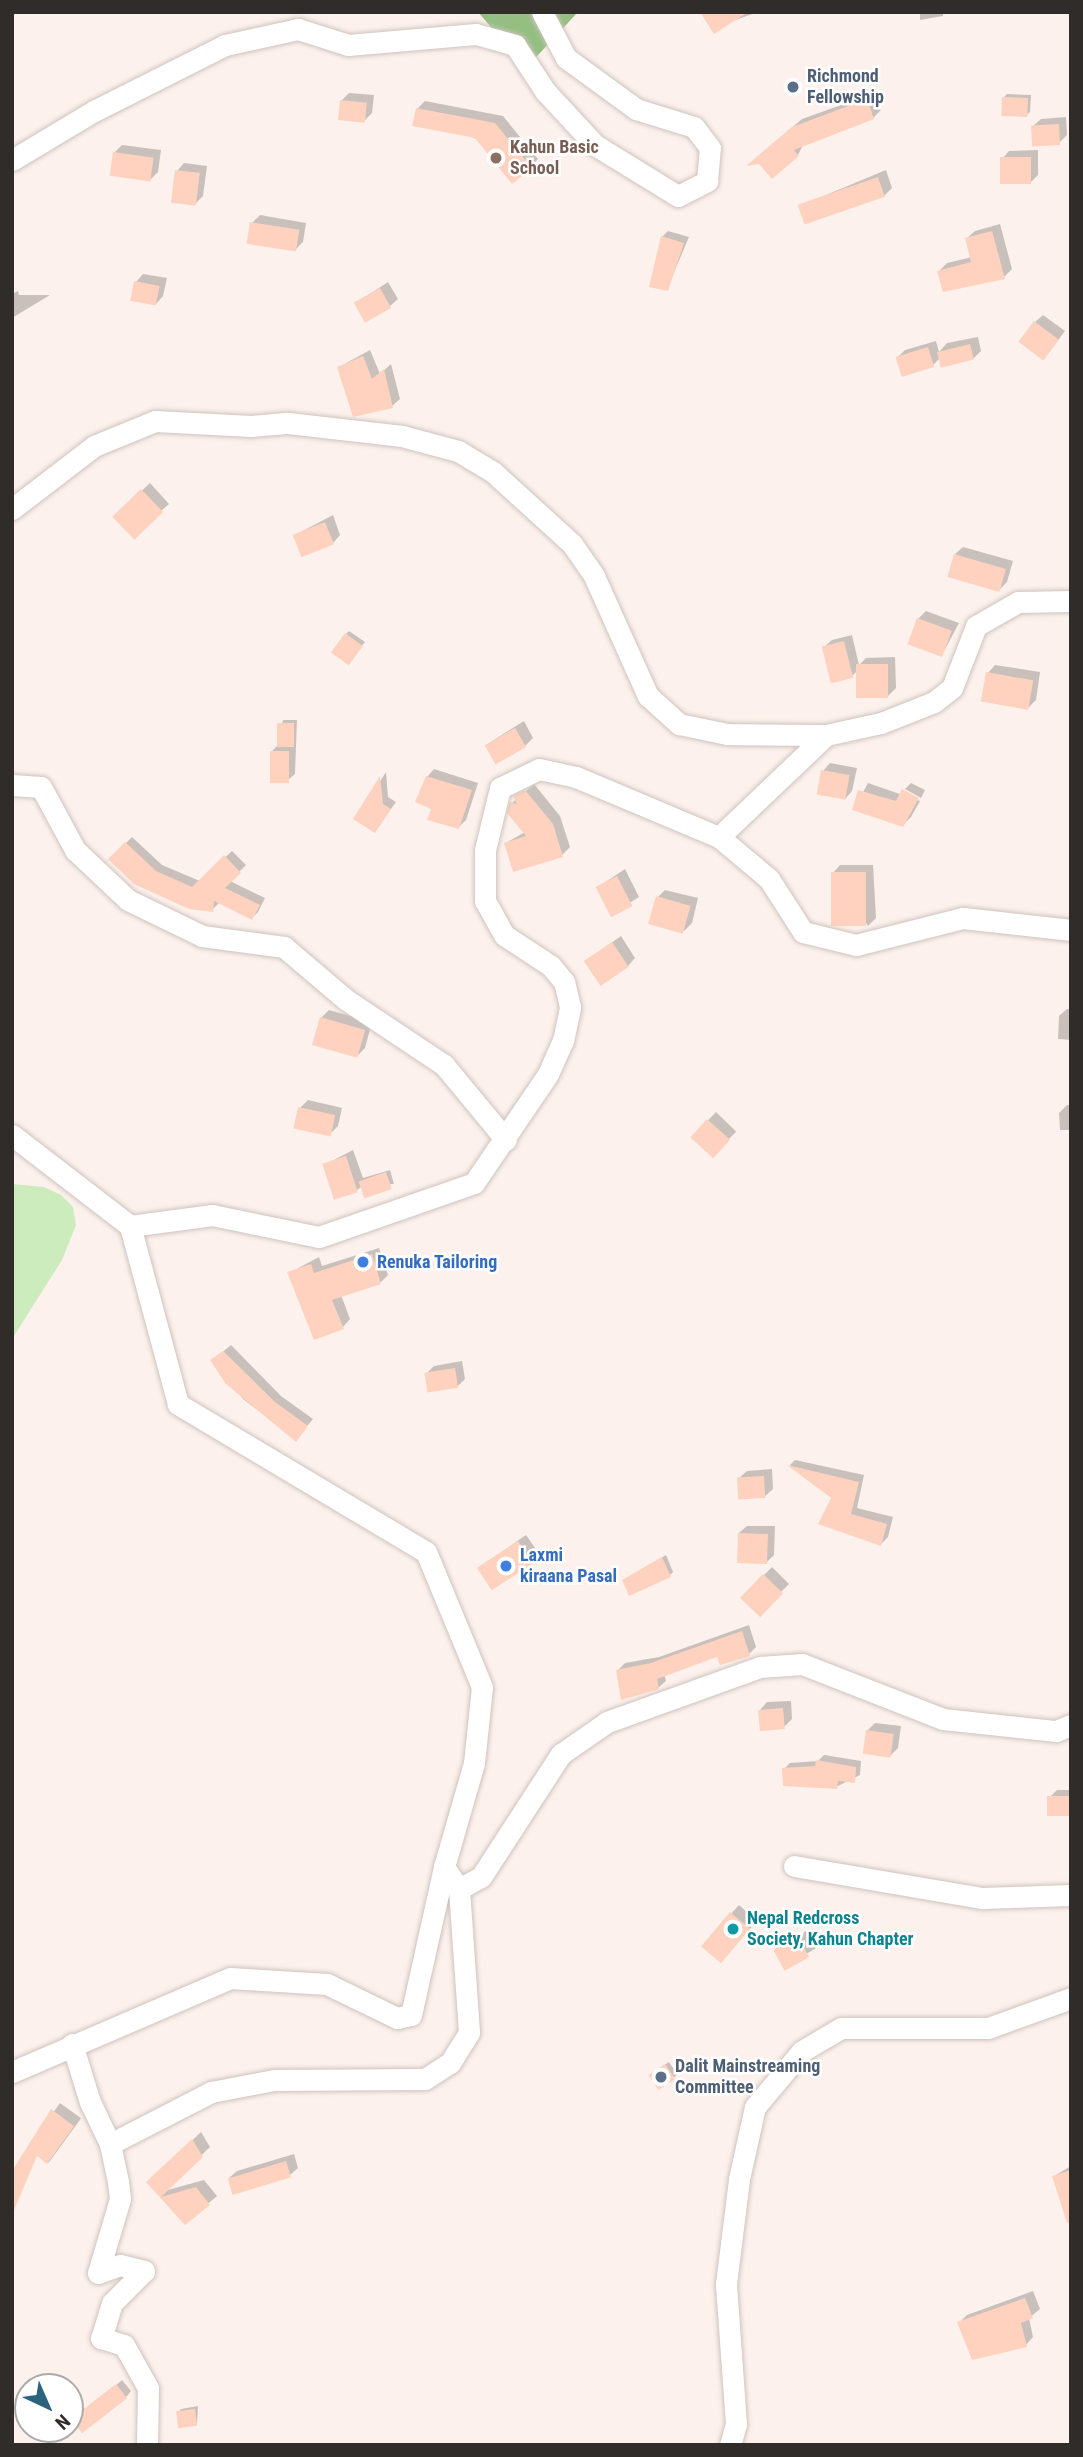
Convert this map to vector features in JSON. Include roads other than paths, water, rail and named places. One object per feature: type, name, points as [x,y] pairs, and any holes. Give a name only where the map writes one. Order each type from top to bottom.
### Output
[{"type":"street","points":[[12,160],[94,111],[225,45],[298,29],[348,45],[476,34],[515,45],[545,91],[595,145],[678,196],[708,181],[710,148],[694,127],[636,109],[566,58],[542,12]]},
{"type":"street","points":[[12,509],[94,446],[155,421],[251,426],[288,423],[402,436],[458,451],[493,472],[572,544],[594,576],[648,696],[679,724],[727,734],[825,735],[881,723],[934,702],[952,688],[976,626],[1018,602],[1071,601]]},
{"type":"street","points":[[719,837],[825,735]]},
{"type":"street","points":[[130,1226],[212,1215],[319,1237],[474,1183],[506,1140],[548,1074],[563,1041],[570,1007],[564,982],[551,966],[523,951],[504,934],[485,901],[485,850],[500,788],[539,769],[576,777],[719,837],[769,879],[803,932],[856,945],[963,919],[1071,930]]},
{"type":"street","points":[[12,785],[41,787],[75,850],[128,900],[202,936],[285,947],[345,999],[444,1065],[506,1140]]},
{"type":"street","points":[[12,1135],[130,1226],[178,1404],[426,1552],[482,1687],[474,1763],[444,1867],[411,2015],[397,2018],[327,1984],[230,1978],[12,2072]]},
{"type":"street","points":[[459,1889],[481,1877],[561,1754],[607,1721],[760,1667],[802,1664],[943,1719],[1056,1731],[1071,1726]]},
{"type":"street","points":[[794,1866],[982,1898],[1071,1895]]},
{"type":"street","points":[[110,2144],[211,2092],[274,2080],[425,2079],[450,2063],[469,2032],[459,1889],[444,1867]]},
{"type":"street","points":[[730,2445],[736,2424],[726,2284],[739,2179],[755,2107],[802,2051],[841,2028],[989,2028],[1071,1998]]},
{"type":"street","points":[[72,2044],[90,2102],[110,2144],[120,2199],[98,2273],[120,2265],[144,2271],[112,2303],[101,2338],[124,2345],[148,2388],[147,2445]]},
{"type":"place","name":"Richmond Fellowship","points":[[793,87]]},
{"type":"place","name":"Kahun Basic School","points":[[496,158]]},
{"type":"place","name":"Renuka Tailoring","points":[[363,1262]]},
{"type":"place","name":"Laxmi kiraana Pasal","points":[[506,1566]]},
{"type":"place","name":"Nepal Redcross Society, Kahun Chapter","points":[[733,1929]]},
{"type":"place","name":"Dalit Mainstreaming Committee","points":[[661,2077]]}]
